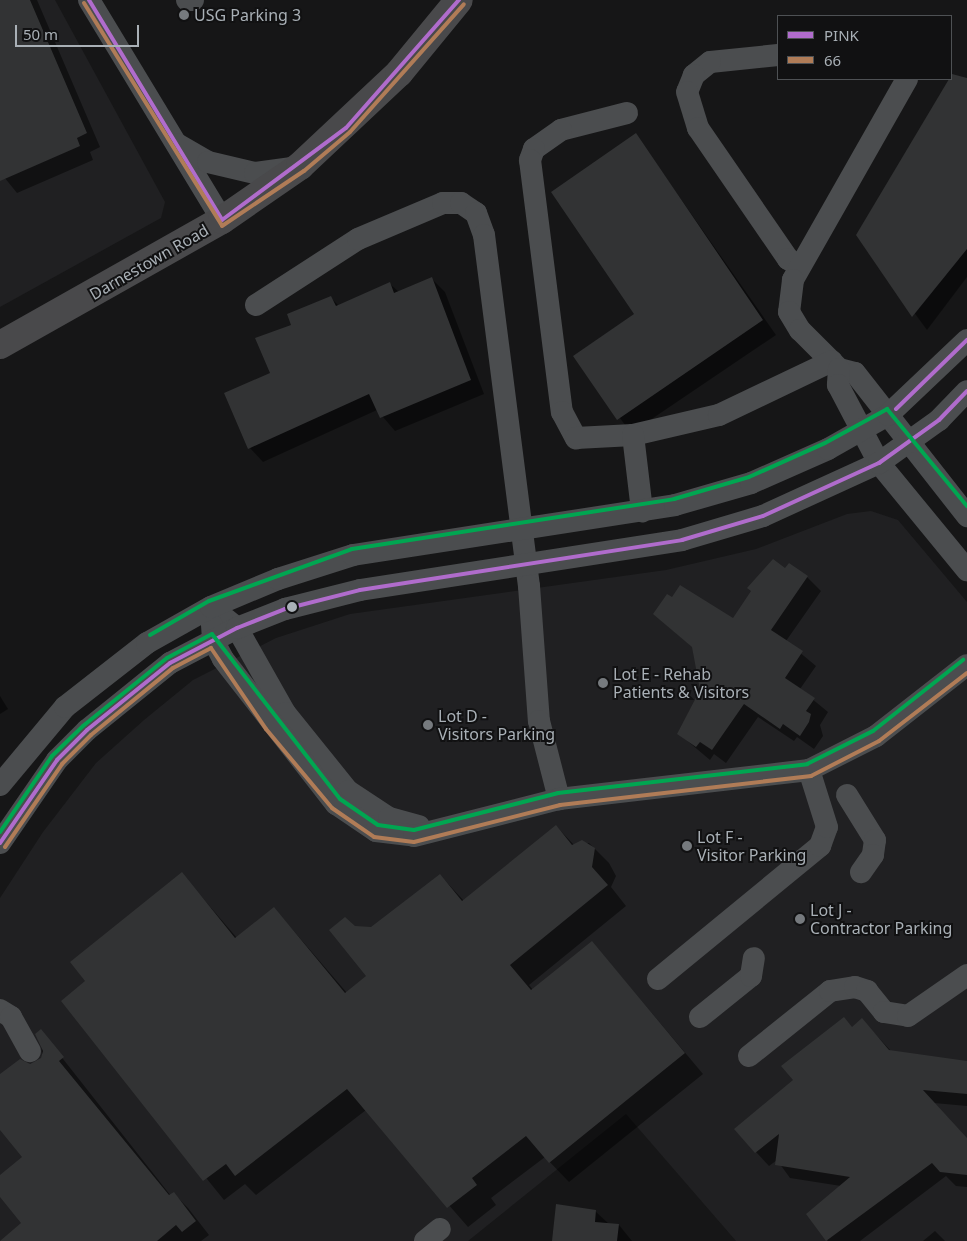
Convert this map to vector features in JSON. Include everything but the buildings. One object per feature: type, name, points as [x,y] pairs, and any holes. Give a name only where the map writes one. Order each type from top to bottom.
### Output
[{"type":"main road","name":"Darnestown Road","points":[[0,345],[222,220],[300,166],[399,73],[460,0]]},
{"type":"street","points":[[89,0],[222,220]]},
{"type":"street","points":[[187,0],[193,0]]},
{"type":"street","points":[[777,55],[710,62],[694,75],[687,92],[698,128],[788,259],[800,266]]},
{"type":"street","points":[[906,80],[800,266],[788,296],[789,312],[800,330],[836,365],[855,374],[967,516]]},
{"type":"street","points":[[627,112],[561,130],[534,149],[530,160],[567,426],[576,438],[633,435],[719,415],[836,365]]},
{"type":"street","points":[[176,144],[208,162],[255,173],[300,166]]},
{"type":"street","points":[[256,305],[358,239],[443,203],[469,206],[484,235],[520,530],[526,565],[539,721],[559,799]]},
{"type":"street","points":[[0,786],[65,707],[147,643],[211,607],[278,579],[353,555],[642,511],[751,483],[861,433],[888,415],[967,340]]},
{"type":"street","points":[[836,365],[838,385],[861,433],[879,463],[967,570]]},
{"type":"street","points":[[0,843],[57,760],[87,730],[170,663],[237,628],[285,609],[360,590],[682,540],[763,516],[879,463],[909,442],[967,391]]},
{"type":"street","points":[[633,435],[642,511]]},
{"type":"street","points":[[211,607],[237,628],[286,713],[348,791],[389,818],[438,830]]},
{"type":"street","points":[[211,607],[213,640],[299,761],[349,816],[392,835],[414,836],[559,799],[809,770],[876,736],[967,665]]},
{"type":"street","points":[[658,980],[820,846],[827,827],[809,770]]},
{"type":"street","points":[[846,795],[876,840],[873,855],[861,872]]},
{"type":"street","points":[[700,1017],[751,976],[754,958]]},
{"type":"street","points":[[749,1056],[830,990],[844,986],[861,989],[884,1012],[908,1016],[967,975]]},
{"type":"street","points":[[6,1019],[26,1054]]},
{"type":"shaded area","points":[[0,0],[55,0],[165,202],[161,218],[0,307]]},
{"type":"shaded area","points":[[871,511],[898,520],[967,602],[967,1241],[736,1241],[626,1114],[468,1241],[0,1241],[0,898],[43,832],[96,763],[144,720],[193,680],[276,638],[350,614],[666,570],[756,549],[847,514]]},
{"type":"transit line","name":"PINK","points":[[89,0],[222,220],[346,128],[459,0]]},
{"type":"transit line","name":"66","points":[[84,3],[222,226],[304,171],[350,132],[464,4]]},
{"type":"transit line","name":"PINK","points":[[896,409],[967,340]]},
{"type":"transit line","name":"PINK","points":[[0,843],[57,760],[87,730],[170,663],[237,628],[285,609],[360,590],[682,540],[763,516],[879,463],[939,420],[967,391]]},
{"type":"transit line","points":[[150,635],[209,601],[352,549],[674,499],[749,477],[825,443],[887,409],[967,506]]},
{"type":"transit line","points":[[0,832],[52,756],[83,726],[167,658],[212,634],[340,799],[378,825],[414,830],[558,793],[807,764],[873,731],[963,660]]},
{"type":"transit line","name":"66","points":[[5,847],[62,764],[91,735],[173,668],[211,648],[266,729],[332,808],[374,837],[414,842],[560,805],[811,776],[879,741],[967,673]]},
{"type":"place","name":"USG Parking 3","points":[[184,15]]},
{"type":"place","name":"Lot E - Rehab Patients & Visitors","points":[[603,683]]},
{"type":"place","name":"Lot D - Visitors Parking","points":[[428,725]]},
{"type":"place","name":"Lot F - Visitor Parking","points":[[687,846]]},
{"type":"place","name":"Lot J - Contractor Parking","points":[[800,919]]}]
